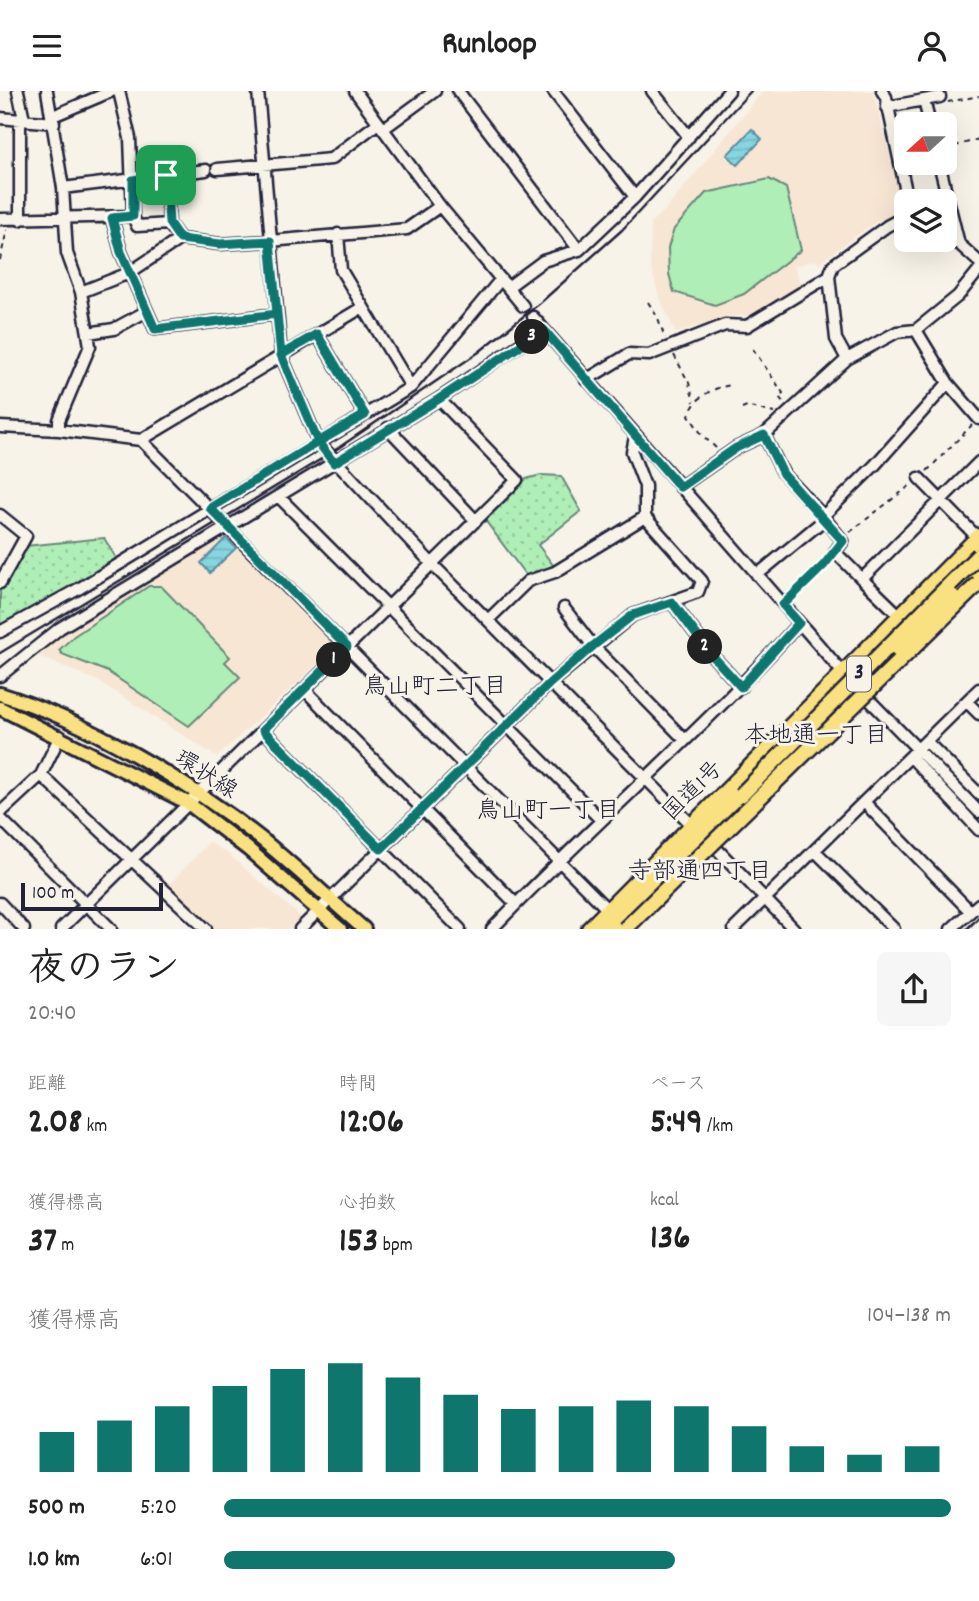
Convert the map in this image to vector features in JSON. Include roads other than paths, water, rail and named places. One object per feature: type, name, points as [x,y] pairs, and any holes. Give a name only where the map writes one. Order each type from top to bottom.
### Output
[{"type":"highway","name":"国道1号","points":[[589,929],[978,537]]},
{"type":"highway","name":"3","points":[[607,929],[979,555]]},
{"type":"highway","points":[[741,795],[787,759],[979,568]]},
{"type":"highway","name":"3","points":[[625,929],[979,583]]},
{"type":"highway","points":[[634,929],[979,590]]},
{"type":"main road","name":"環状線","points":[[0,694],[36,705],[89,730],[193,799],[259,838],[364,929]]},
{"type":"main road","name":"環状線","points":[[0,708],[193,799],[340,929]]},
{"type":"street","points":[[18,91],[22,119],[20,219]]},
{"type":"street","points":[[47,91],[63,188],[62,218],[67,253],[81,292],[90,346],[59,420],[59,430]]},
{"type":"street","points":[[0,118],[53,120],[112,91]]},
{"type":"street","points":[[119,91],[130,138],[133,216],[137,226],[169,223]]},
{"type":"street","points":[[258,91],[281,355],[318,442],[334,463],[433,565],[692,825]]},
{"type":"street","points":[[355,91],[440,206],[523,306]]},
{"type":"street","points":[[217,169],[331,159],[435,91]]},
{"type":"street","points":[[458,91],[579,250]]},
{"type":"street","points":[[553,91],[635,197]]},
{"type":"street","points":[[652,91],[689,137]]},
{"type":"street","points":[[0,632],[80,588],[411,387],[504,283],[543,261],[579,250],[635,197],[729,91]]},
{"type":"street","points":[[882,91],[905,189]]},
{"type":"street","points":[[887,107],[940,97]]},
{"type":"street","points":[[924,101],[927,112]]},
{"type":"street","points":[[63,188],[206,170]]},
{"type":"street","points":[[166,175],[169,223],[180,239]]},
{"type":"street","points":[[942,175],[960,244]]},
{"type":"street","points":[[81,292],[130,273],[180,239],[220,244],[407,229],[440,206]]},
{"type":"street","points":[[4,219],[133,216]]},
{"type":"street","points":[[112,218],[130,273],[155,329],[277,314]]},
{"type":"street","points":[[847,359],[836,339],[829,276],[833,264],[894,222]]},
{"type":"street","points":[[338,235],[341,269],[411,387]]},
{"type":"street","points":[[957,243],[979,262]]},
{"type":"street","points":[[680,487],[723,457],[764,435],[847,359],[897,332],[916,330],[958,296],[979,270]]},
{"type":"street","points":[[586,380],[629,354],[649,355],[724,325],[747,326],[829,276]]},
{"type":"street","points":[[141,440],[363,307]]},
{"type":"street","points":[[88,333],[114,329],[147,311]]},
{"type":"street","points":[[533,317],[979,830]]},
{"type":"street","points":[[0,676],[60,628],[439,399],[544,330]]},
{"type":"street","points":[[916,330],[948,383],[979,419]]},
{"type":"street","points":[[317,334],[365,415]]},
{"type":"street","points":[[757,575],[824,517],[875,465],[948,383]]},
{"type":"street","points":[[61,929],[347,647],[390,608],[517,480],[439,399]]},
{"type":"street","points":[[0,427],[59,430],[141,440],[608,910]]},
{"type":"street","points":[[388,428],[476,521]]},
{"type":"street","points":[[764,435],[783,474],[843,541],[835,552],[899,615]]},
{"type":"street","points":[[300,929],[550,683],[593,646],[633,615],[698,592],[702,582],[645,517],[645,486],[632,452],[635,437]]},
{"type":"street","points":[[862,579],[979,462]]},
{"type":"street","points":[[919,478],[978,537]]},
{"type":"street","points":[[279,497],[601,820]]},
{"type":"street","points":[[0,515],[26,536],[0,583]]},
{"type":"street","points":[[489,619],[528,581],[555,572],[645,517]]},
{"type":"street","points":[[672,602],[710,653],[741,687]]},
{"type":"street","points":[[564,608],[593,646],[684,739]]},
{"type":"street","points":[[492,929],[558,860],[741,687],[799,623]]},
{"type":"street","points":[[304,689],[516,904]]},
{"type":"street","points":[[734,929],[979,689]]},
{"type":"street","points":[[967,702],[979,714]]},
{"type":"street","points":[[263,730],[460,929]]},
{"type":"street","points":[[60,736],[41,775],[0,815],[111,929]]},
{"type":"street","points":[[927,741],[979,794]]},
{"type":"street","points":[[914,754],[979,812]]},
{"type":"street","points":[[41,775],[206,929]]},
{"type":"street","points":[[865,803],[970,911]]},
{"type":"street","points":[[716,848],[794,929]]},
{"type":"street","points":[[815,851],[894,929]]},
{"type":"street","points":[[0,903],[24,929]]},
{"type":"street","points":[[951,929],[979,904]]},
{"type":"water","points":[[752,129],[762,139],[738,165],[727,155]]},
{"type":"water","points":[[226,538],[236,548],[210,573],[201,563]]},
{"type":"railway","points":[[0,653],[328,455],[479,352],[540,303],[622,230],[751,91]]},
{"type":"railway","points":[[967,929],[979,917]]},
{"type":"district","name":"鳥山町二丁目","points":[[435,688]]},
{"type":"district","name":"本地通一丁目","points":[[816,737]]},
{"type":"district","name":"鳥山町一丁目","points":[[548,812]]},
{"type":"district","name":"寺部通四丁目","points":[[700,873]]}]
